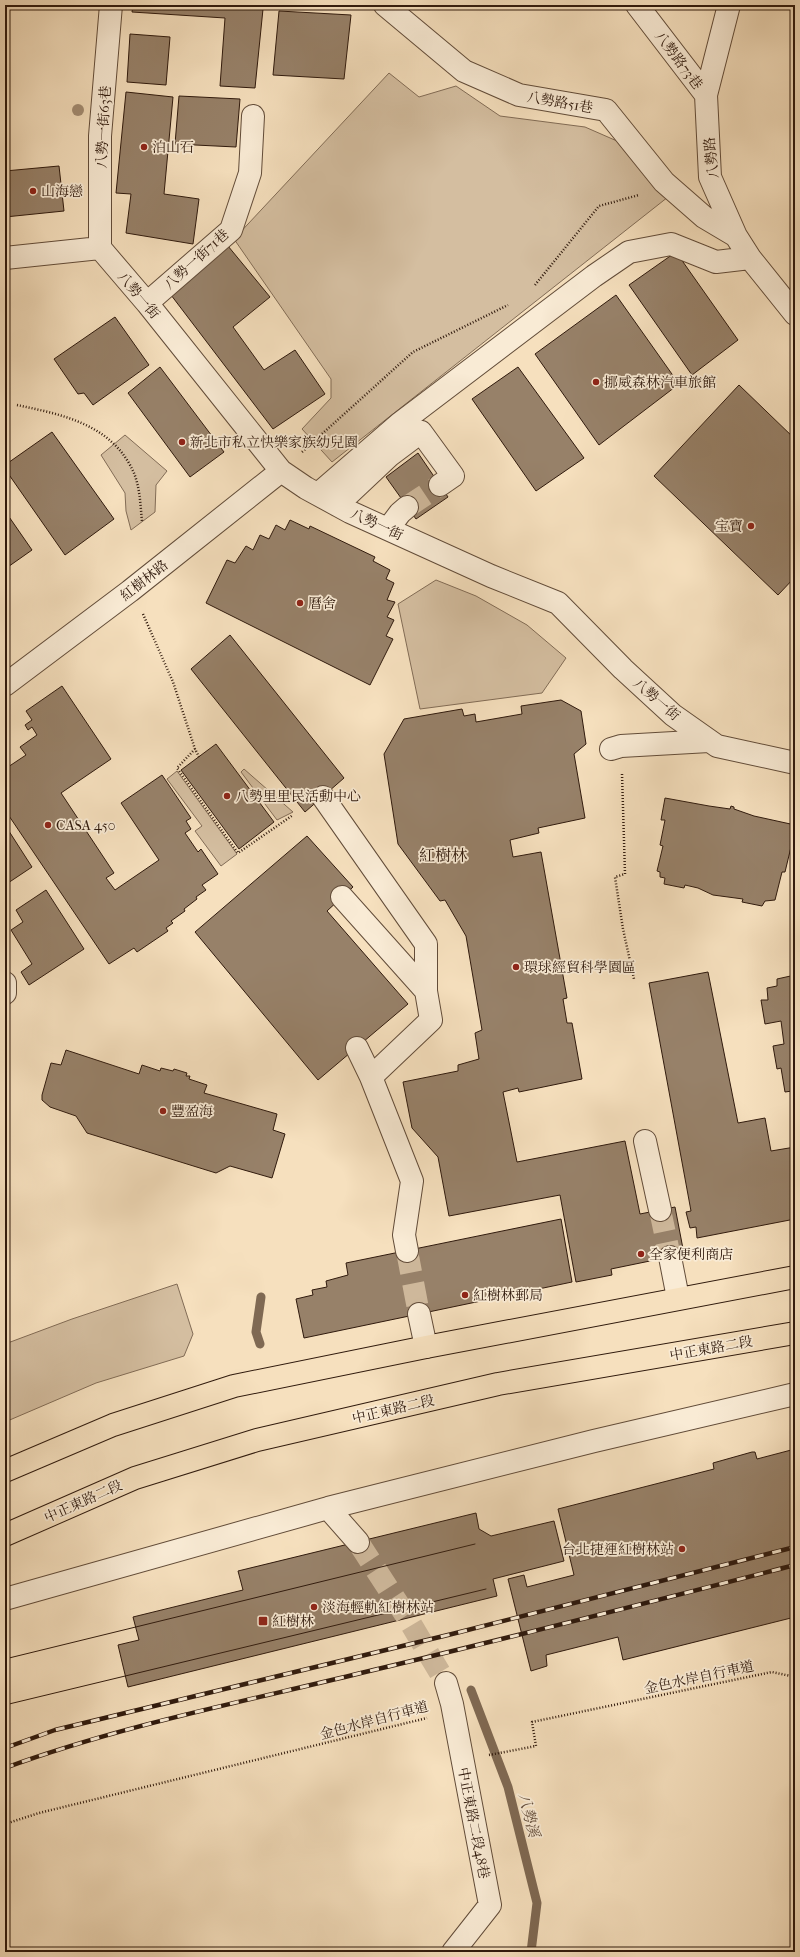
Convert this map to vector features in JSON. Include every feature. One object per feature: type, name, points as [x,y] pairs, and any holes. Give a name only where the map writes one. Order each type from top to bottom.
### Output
[{"type":"main road","points":[[5,1471],[113,1425],[234,1386],[678,1298],[795,1277]]},
{"type":"main road","name":"中正東路二段","points":[[5,1535],[135,1478],[257,1440],[498,1384],[795,1333]]},
{"type":"street","name":"八勢一街63巷","points":[[100,248],[100,136],[111,5]]},
{"type":"street","name":"八勢路51巷","points":[[385,5],[464,71],[519,95],[606,110],[664,182],[704,217],[736,236]]},
{"type":"street","name":"八勢路73巷","points":[[637,5],[706,95]]},
{"type":"street","name":"八勢路","points":[[729,5],[706,95],[710,177],[736,236],[750,258],[795,314]]},
{"type":"street","name":"八勢一街71巷","points":[[147,303],[231,230],[250,173],[253,116]]},
{"type":"street","points":[[318,494],[399,424],[594,276],[629,252],[671,244],[716,262],[750,258]]},
{"type":"street","points":[[5,258],[100,248]]},
{"type":"street","name":"八勢一街","points":[[100,248],[147,303],[281,471],[337,505],[388,529],[558,603],[622,669],[673,715],[717,746],[795,763]]},
{"type":"street","points":[[337,505],[389,456],[421,432],[453,476],[440,485]]},
{"type":"street","name":"紅樹林路","points":[[5,685],[130,591],[281,471]]},
{"type":"street","points":[[388,529],[400,513],[408,507]]},
{"type":"street","points":[[616,748],[709,740]]},
{"type":"street","points":[[322,797],[426,944],[426,991],[431,1020],[371,1077]]},
{"type":"street","points":[[342,897],[426,991]]},
{"type":"street","points":[[5,983],[5,993]]},
{"type":"street","points":[[357,1048],[371,1077],[412,1181],[404,1235],[407,1251]]},
{"type":"street","points":[[645,1141],[660,1210]]},
{"type":"street","points":[[670,1257],[678,1298]]},
{"type":"street","points":[[419,1314],[426,1347]]},
{"type":"street","points":[[7,1595],[328,1508],[594,1440],[795,1394]]},
{"type":"street","points":[[328,1508],[358,1542]]},
{"type":"street","name":"中正東路二段48巷","points":[[446,1683],[452,1704],[490,1906],[453,1952]]},
{"type":"path","points":[[531,290],[599,206],[670,187]]},
{"type":"path","points":[[281,471],[413,352],[512,303]]},
{"type":"path","points":[[17,405],[61,414],[92,427],[114,444],[130,464],[139,489],[142,521]]},
{"type":"path","points":[[130,591],[173,682],[195,749],[200,757]]},
{"type":"path","points":[[616,748],[625,874],[615,877],[623,929],[634,979]]},
{"type":"path","points":[[195,749],[177,768],[238,854],[293,815]]},
{"type":"path","name":"金色水岸自行車道","points":[[484,1756],[536,1746],[532,1722],[772,1672],[795,1677]]},
{"type":"path","name":"金色水岸自行車道","points":[[5,1824],[39,1813],[430,1717],[452,1704]]},
{"type":"shaded area","points":[[389,73],[419,97],[456,86],[500,116],[585,127],[617,141],[668,197],[332,462],[302,429],[331,398],[331,379],[234,239]]},
{"type":"shaded area","points":[[125,435],[167,471],[156,485],[155,512],[131,530],[126,511],[125,493],[101,455]]},
{"type":"shaded area","points":[[436,580],[476,596],[527,625],[566,658],[542,693],[420,709],[398,604]]},
{"type":"shaded area","points":[[244,769],[293,812],[277,820],[241,772]]},
{"type":"shaded area","points":[[177,771],[237,854],[221,866],[195,831],[202,826],[167,779]]},
{"type":"shaded area","points":[[177,1284],[193,1334],[184,1356],[96,1383],[5,1422],[5,1344],[72,1319]]},
{"type":"building","points":[[133,5],[248,5],[248,8],[263,9],[255,88],[220,86],[225,18],[132,12]]},
{"type":"building","points":[[279,11],[351,15],[344,79],[273,75]]},
{"type":"building","points":[[130,34],[170,37],[166,85],[127,82]]},
{"type":"building","name":"泊山石","points":[[126,92],[173,97],[164,194],[199,199],[193,244],[126,233],[131,194],[116,193]]},
{"type":"building","points":[[179,96],[240,99],[236,147],[175,144]]},
{"type":"building","name":"山海戀","points":[[59,166],[64,211],[5,217],[5,171]]},
{"type":"building","points":[[228,246],[270,297],[233,327],[264,370],[295,350],[325,394],[273,429],[171,295]]},
{"type":"building","points":[[676,252],[738,340],[692,375],[629,285]]},
{"type":"building","points":[[616,295],[679,384],[599,445],[535,354]]},
{"type":"building","points":[[115,317],[149,365],[93,405],[84,393],[78,394],[54,359]]},
{"type":"building","points":[[160,367],[224,452],[190,477],[128,393]]},
{"type":"building","points":[[518,367],[584,458],[536,491],[472,399]]},
{"type":"building","name":"宝寶","points":[[739,385],[795,439],[795,577],[778,595],[654,476]]},
{"type":"building","points":[[52,432],[114,519],[65,555],[5,469],[5,465]]},
{"type":"building","points":[[418,453],[448,497],[416,519],[386,477]]},
{"type":"building","points":[[5,511],[32,550],[5,569]]},
{"type":"building","name":"曆舍","points":[[290,520],[309,529],[310,526],[375,557],[373,561],[390,570],[386,579],[394,583],[387,600],[395,602],[387,617],[394,620],[386,636],[393,639],[370,685],[206,603],[227,560],[235,563],[246,546],[253,550],[260,535],[269,539],[276,525],[285,530]]},
{"type":"building","points":[[230,635],[344,778],[305,812],[191,669]]},
{"type":"building","name":"CASA 450","points":[[62,686],[111,759],[61,793],[114,873],[106,878],[115,890],[159,860],[121,803],[162,775],[191,818],[186,821],[191,829],[185,833],[198,852],[201,849],[218,874],[202,885],[206,890],[196,897],[197,899],[184,909],[185,911],[171,921],[173,923],[166,928],[168,931],[137,952],[134,948],[109,964],[5,810],[5,769],[26,755],[20,747],[37,735],[32,727],[28,730],[25,725],[32,720],[26,711]]},
{"type":"building","name":"環球經貿科學園區","points":[[561,700],[581,711],[586,744],[574,754],[585,818],[538,828],[539,833],[510,840],[513,857],[541,852],[567,998],[563,999],[567,1023],[572,1023],[582,1079],[519,1092],[518,1088],[503,1092],[517,1162],[625,1141],[640,1214],[675,1207],[684,1254],[611,1269],[612,1275],[576,1282],[560,1195],[449,1216],[438,1157],[412,1128],[403,1082],[458,1071],[458,1065],[479,1059],[475,1033],[482,1030],[466,936],[445,900],[440,901],[398,844],[384,754],[404,719],[462,709],[464,716],[475,714],[476,722],[522,714],[521,706]]},
{"type":"building","name":"八勢里里民活動中心","points":[[216,744],[274,822],[239,849],[181,770]]},
{"type":"building","points":[[665,798],[730,809],[731,806],[734,807],[734,809],[754,816],[795,825],[795,847],[791,847],[785,872],[782,872],[775,900],[765,901],[762,906],[742,902],[743,899],[713,895],[698,888],[685,885],[684,888],[664,884],[665,878],[660,877],[660,872],[657,871],[663,846],[660,845],[665,820],[661,820]]},
{"type":"building","points":[[5,825],[32,867],[5,885]]},
{"type":"building","points":[[307,836],[353,887],[327,911],[408,1004],[318,1080],[195,932]]},
{"type":"building","points":[[46,890],[84,949],[29,985],[21,972],[32,964],[11,930],[23,922],[16,910]]},
{"type":"building","points":[[708,972],[738,1123],[765,1118],[771,1151],[795,1147],[795,1219],[697,1238],[696,1227],[690,1228],[686,1212],[691,1211],[649,983]]},
{"type":"building","points":[[795,975],[795,1094],[792,1091],[785,1092],[781,1068],[777,1069],[773,1046],[784,1044],[781,1021],[765,1024],[761,1000],[768,1000],[767,988],[777,986],[777,979]]},
{"type":"building","name":"豐盈海","points":[[66,1050],[139,1074],[142,1065],[160,1071],[161,1068],[173,1071],[174,1069],[187,1073],[186,1076],[190,1076],[189,1079],[207,1085],[204,1093],[277,1114],[273,1130],[285,1134],[272,1178],[230,1166],[216,1173],[87,1133],[76,1116],[50,1107],[42,1100],[51,1063],[61,1065]]},
{"type":"building","points":[[561,1219],[572,1282],[304,1338],[296,1299],[313,1295],[312,1290],[327,1287],[326,1281],[348,1275],[346,1263]]},
{"type":"building","name":"台北捷運紅樹林站","points":[[795,1449],[795,1617],[623,1660],[618,1637],[546,1655],[547,1666],[531,1671],[508,1579],[524,1575],[527,1587],[574,1575],[558,1509],[714,1469],[713,1463],[752,1452],[755,1452],[757,1459]]},
{"type":"building","name":"淡海輕軌紅樹林站","points":[[476,1513],[479,1529],[491,1536],[554,1521],[564,1561],[493,1579],[497,1596],[128,1687],[118,1645],[139,1640],[133,1617],[243,1590],[238,1571]]},
{"type":"waterway","name":"八勢溪","points":[[260,1344],[256,1332],[261,1297]]},
{"type":"waterway","name":"八勢溪","points":[[471,1690],[508,1787],[537,1903],[531,1952]]},
{"type":"tunnel","points":[[407,507],[440,485]]},
{"type":"tunnel","points":[[660,1210],[670,1257]]},
{"type":"tunnel","points":[[407,1251],[419,1314]]},
{"type":"tunnel","points":[[358,1542],[408,1619],[446,1683]]},
{"type":"tram line","points":[[5,1659],[475,1544]]},
{"type":"tram line","points":[[5,1705],[486,1589]]},
{"type":"railway","points":[[5,1748],[55,1730],[452,1634],[795,1547]]},
{"type":"railway","points":[[5,1768],[48,1753],[137,1727],[470,1647],[795,1565]]},
{"type":"place","name":"泊山石","points":[[144,147]]},
{"type":"place","name":"山海戀","points":[[33,191]]},
{"type":"place","name":"挪威森林汽車旅館","points":[[596,382]]},
{"type":"place","name":"新北市私立快樂家族幼兒園","points":[[182,442]]},
{"type":"place","name":"宝寶","points":[[751,526]]},
{"type":"place","name":"曆舍","points":[[300,603]]},
{"type":"place","name":"八勢里里民活動中心","points":[[227,796]]},
{"type":"place","name":"CASA 450","points":[[48,825]]},
{"type":"place","name":"環球經貿科學園區","points":[[516,967]]},
{"type":"place","name":"豐盈海","points":[[163,1111]]},
{"type":"place","name":"全家便利商店","points":[[641,1254]]},
{"type":"place","name":"紅樹林郵局","points":[[465,1295]]},
{"type":"place","name":"台北捷運紅樹林站","points":[[682,1549]]},
{"type":"place","name":"淡海輕軌紅樹林站","points":[[314,1607]]},
{"type":"place","name":"紅樹林","points":[[263,1621]]},
{"type":"district","name":"紅樹林","points":[[443,855]]}]
